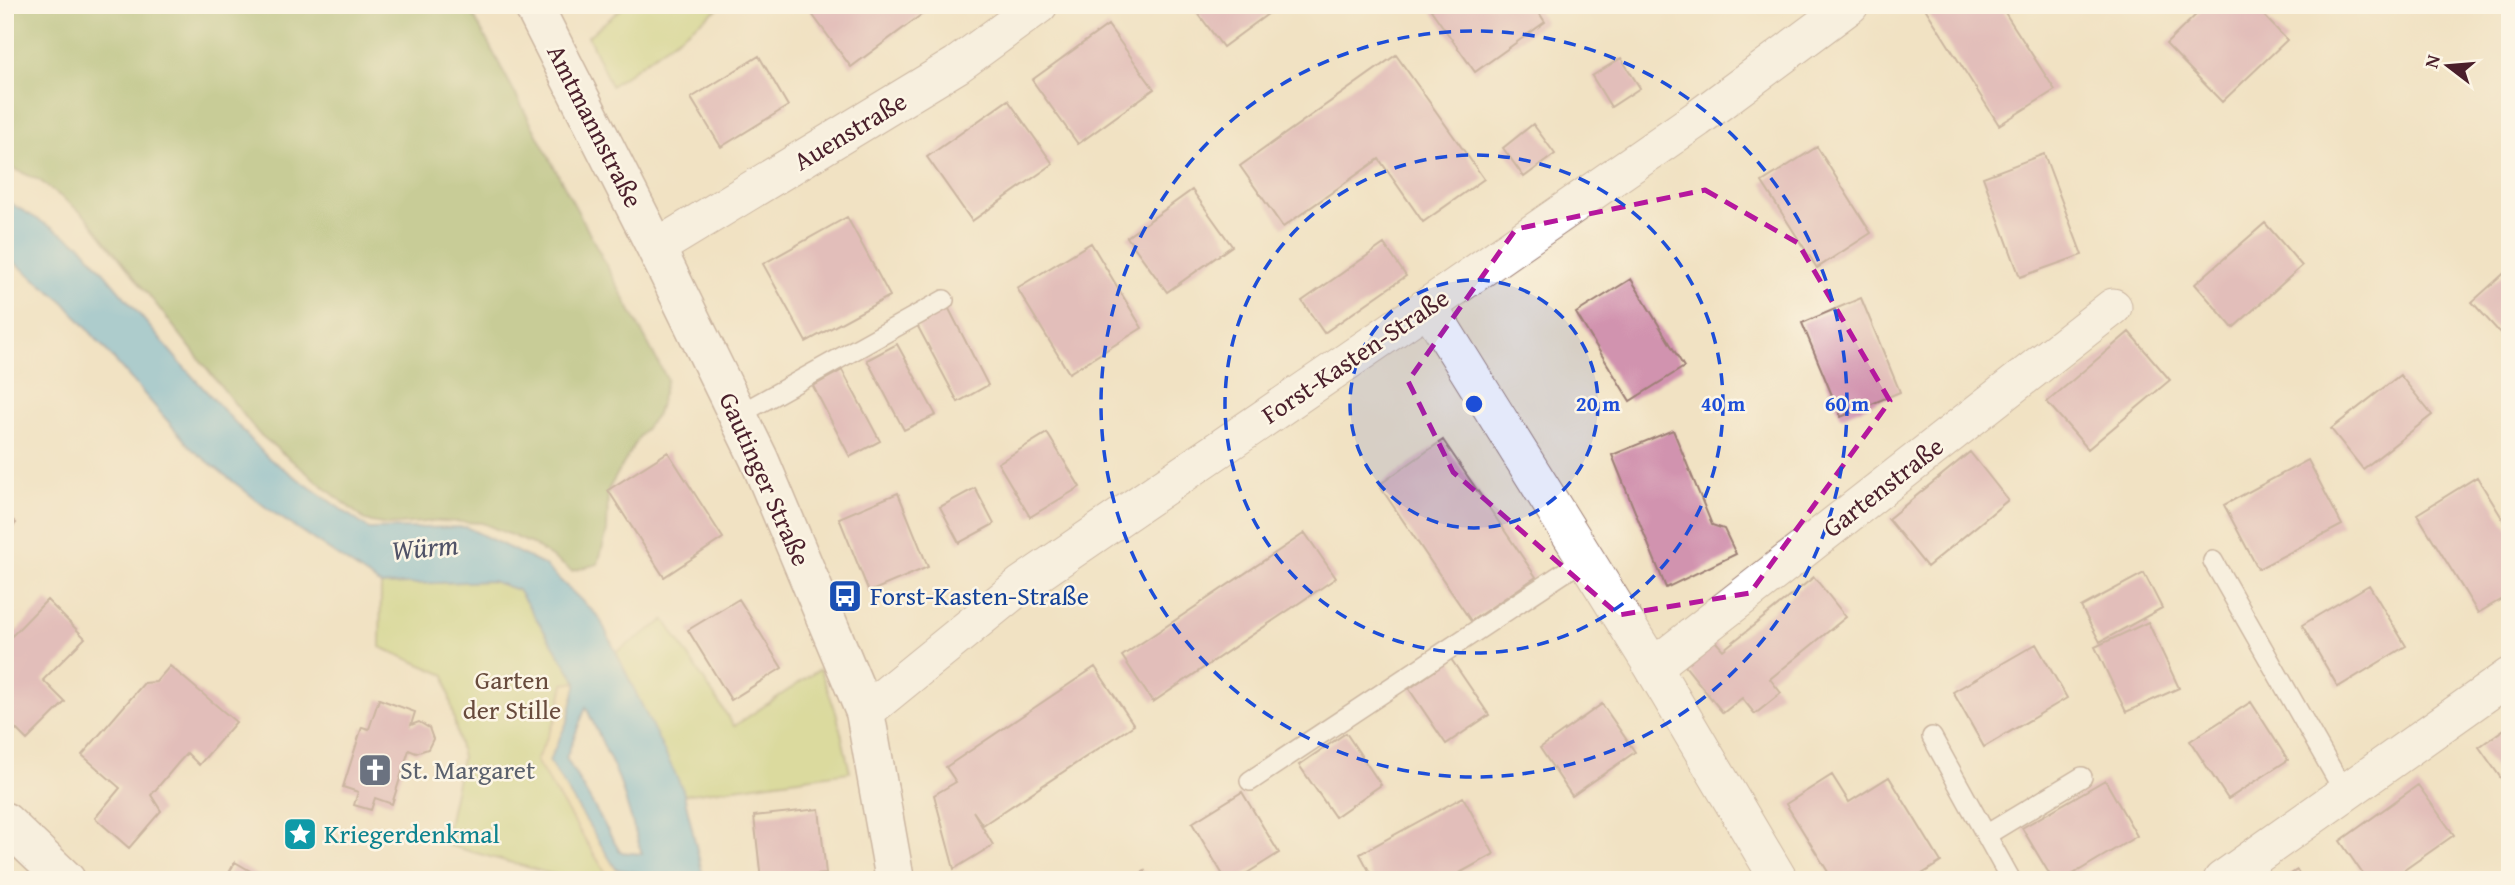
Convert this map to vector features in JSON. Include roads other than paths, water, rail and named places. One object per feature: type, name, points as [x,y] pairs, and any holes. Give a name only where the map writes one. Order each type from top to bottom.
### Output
[{"type":"main road","name":"Amtmannstraße","points":[[533,5],[656,248]]},
{"type":"main road","name":"Gautinger Straße","points":[[656,248],[759,459],[865,712],[895,880]]},
{"type":"main road","points":[[5,822],[66,880]]},
{"type":"street","name":"Auenstraße","points":[[656,248],[957,65],[1039,5]]},
{"type":"street","name":"Forst-Kasten-Straße","points":[[865,712],[1021,585],[1698,118],[1850,5]]},
{"type":"street","points":[[1428,306],[1653,667],[1779,880]]},
{"type":"street","name":"Gartenstraße","points":[[1653,667],[2113,307]]},
{"type":"street","points":[[2222,880],[2510,676]]},
{"type":"lane","points":[[738,415],[944,300]]},
{"type":"lane","points":[[1250,782],[1586,558]]},
{"type":"lane","points":[[2213,561],[2344,793]]},
{"type":"lane","points":[[1932,737],[2011,880]]},
{"type":"lane","points":[[1986,835],[2082,778]]},
{"type":"water","name":"Würm","points":[[5,200],[81,245],[181,364],[267,457],[369,529],[466,527],[544,565],[599,617],[683,790],[704,880],[642,880],[641,873],[616,869],[549,761],[568,720],[577,682],[518,590],[492,581],[381,585],[268,509],[192,449],[64,302],[5,255]],"holes":[[[586,707],[619,779],[642,854],[620,852],[566,758]]]},
{"type":"place","name":"Forst-Kasten-Straße","points":[[845,596]]},
{"type":"place","name":"St. Margaret","points":[[375,770]]},
{"type":"place","name":"Kriegerdenkmal","points":[[300,834]]},
{"type":"park label","name":"Garten der Stille","points":[[512,695]]}]
